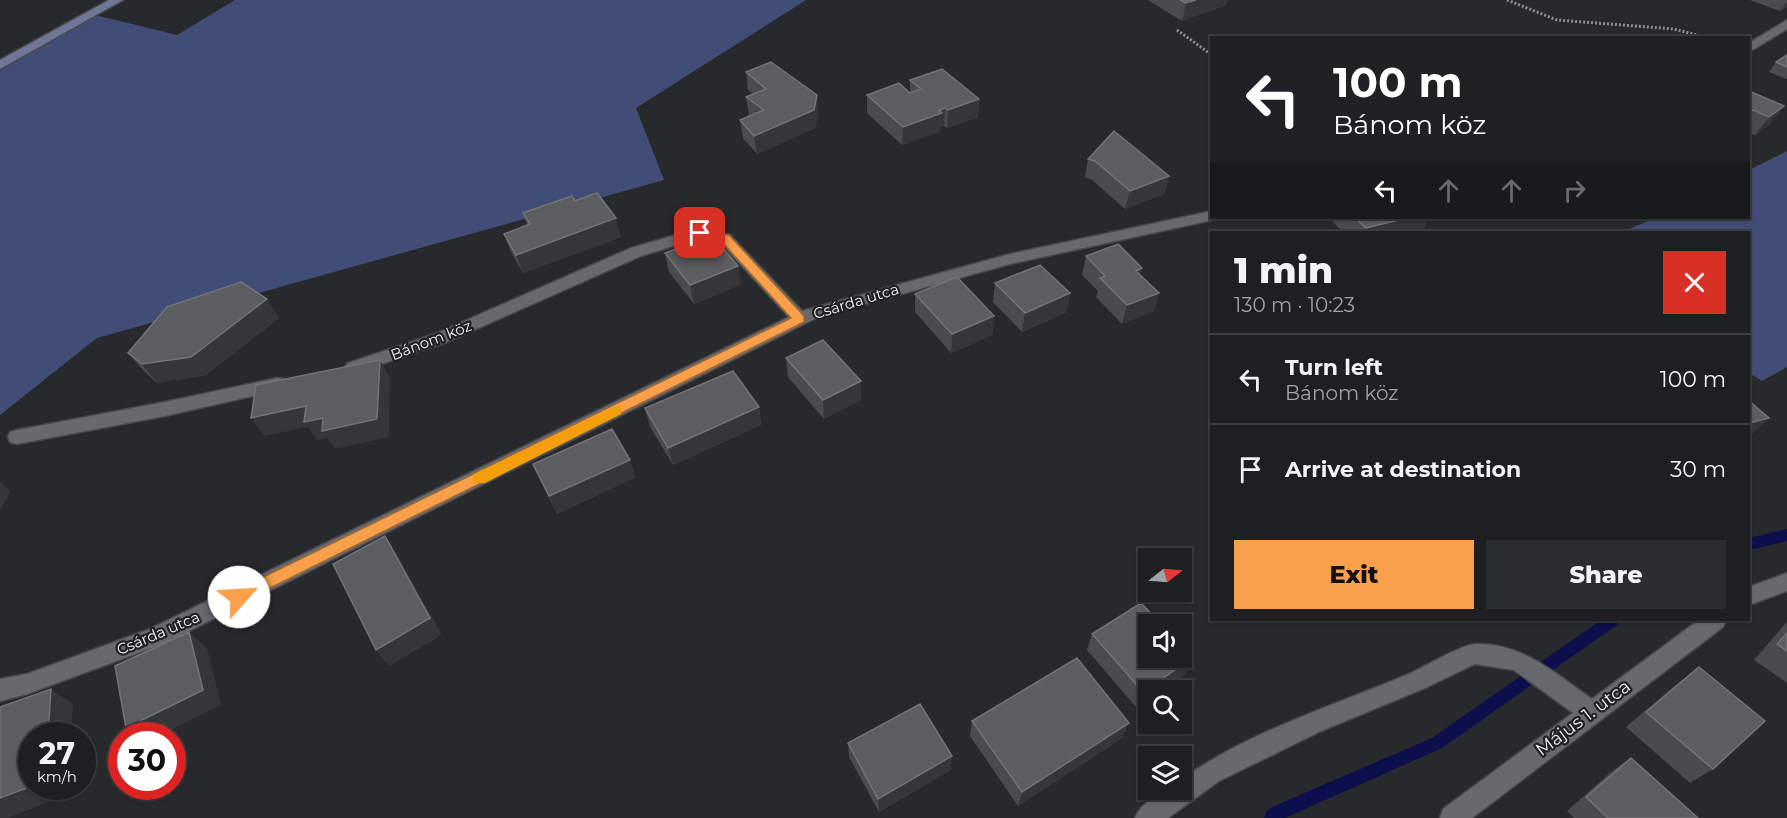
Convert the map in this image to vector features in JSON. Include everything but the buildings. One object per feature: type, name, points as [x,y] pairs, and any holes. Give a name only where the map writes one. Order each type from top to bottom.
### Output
[{"type":"street","points":[[0,65],[117,0]]},
{"type":"street","points":[[1750,47],[1787,24]]},
{"type":"street","name":"Csárda utca","points":[[0,690],[27,684],[157,636],[800,319],[886,290],[1210,216]]},
{"type":"street","name":"Bánom köz","points":[[336,371],[370,363],[441,338],[636,252],[700,233],[725,238],[800,319]]},
{"type":"street","points":[[17,437],[165,409],[290,381]]},
{"type":"street","points":[[1750,596],[1787,582]]},
{"type":"street","name":"Május 1. utca","points":[[1452,818],[1714,621]]},
{"type":"street","points":[[1147,818],[1211,773],[1313,723],[1417,681],[1474,654],[1519,661],[1591,712]]},
{"type":"path","points":[[1507,0],[1557,20],[1674,29],[1700,36]]},
{"type":"path","points":[[1177,30],[1210,54]]},
{"type":"shaded area","points":[[235,0],[806,0],[636,108],[664,180],[97,338],[0,415],[0,67],[87,13],[177,35]]},
{"type":"shaded area","points":[[1787,151],[1787,367],[1762,381],[1750,374],[1750,231],[1625,231],[1652,219],[1750,219],[1750,170]]},
{"type":"waterway","points":[[1750,544],[1787,535]]},
{"type":"waterway","points":[[1272,818],[1278,813],[1437,743],[1611,621]]},
{"type":"slow traffic","points":[[480,478],[616,411]]},
{"type":"route","points":[[239,597],[800,319],[725,238],[700,233]]}]
